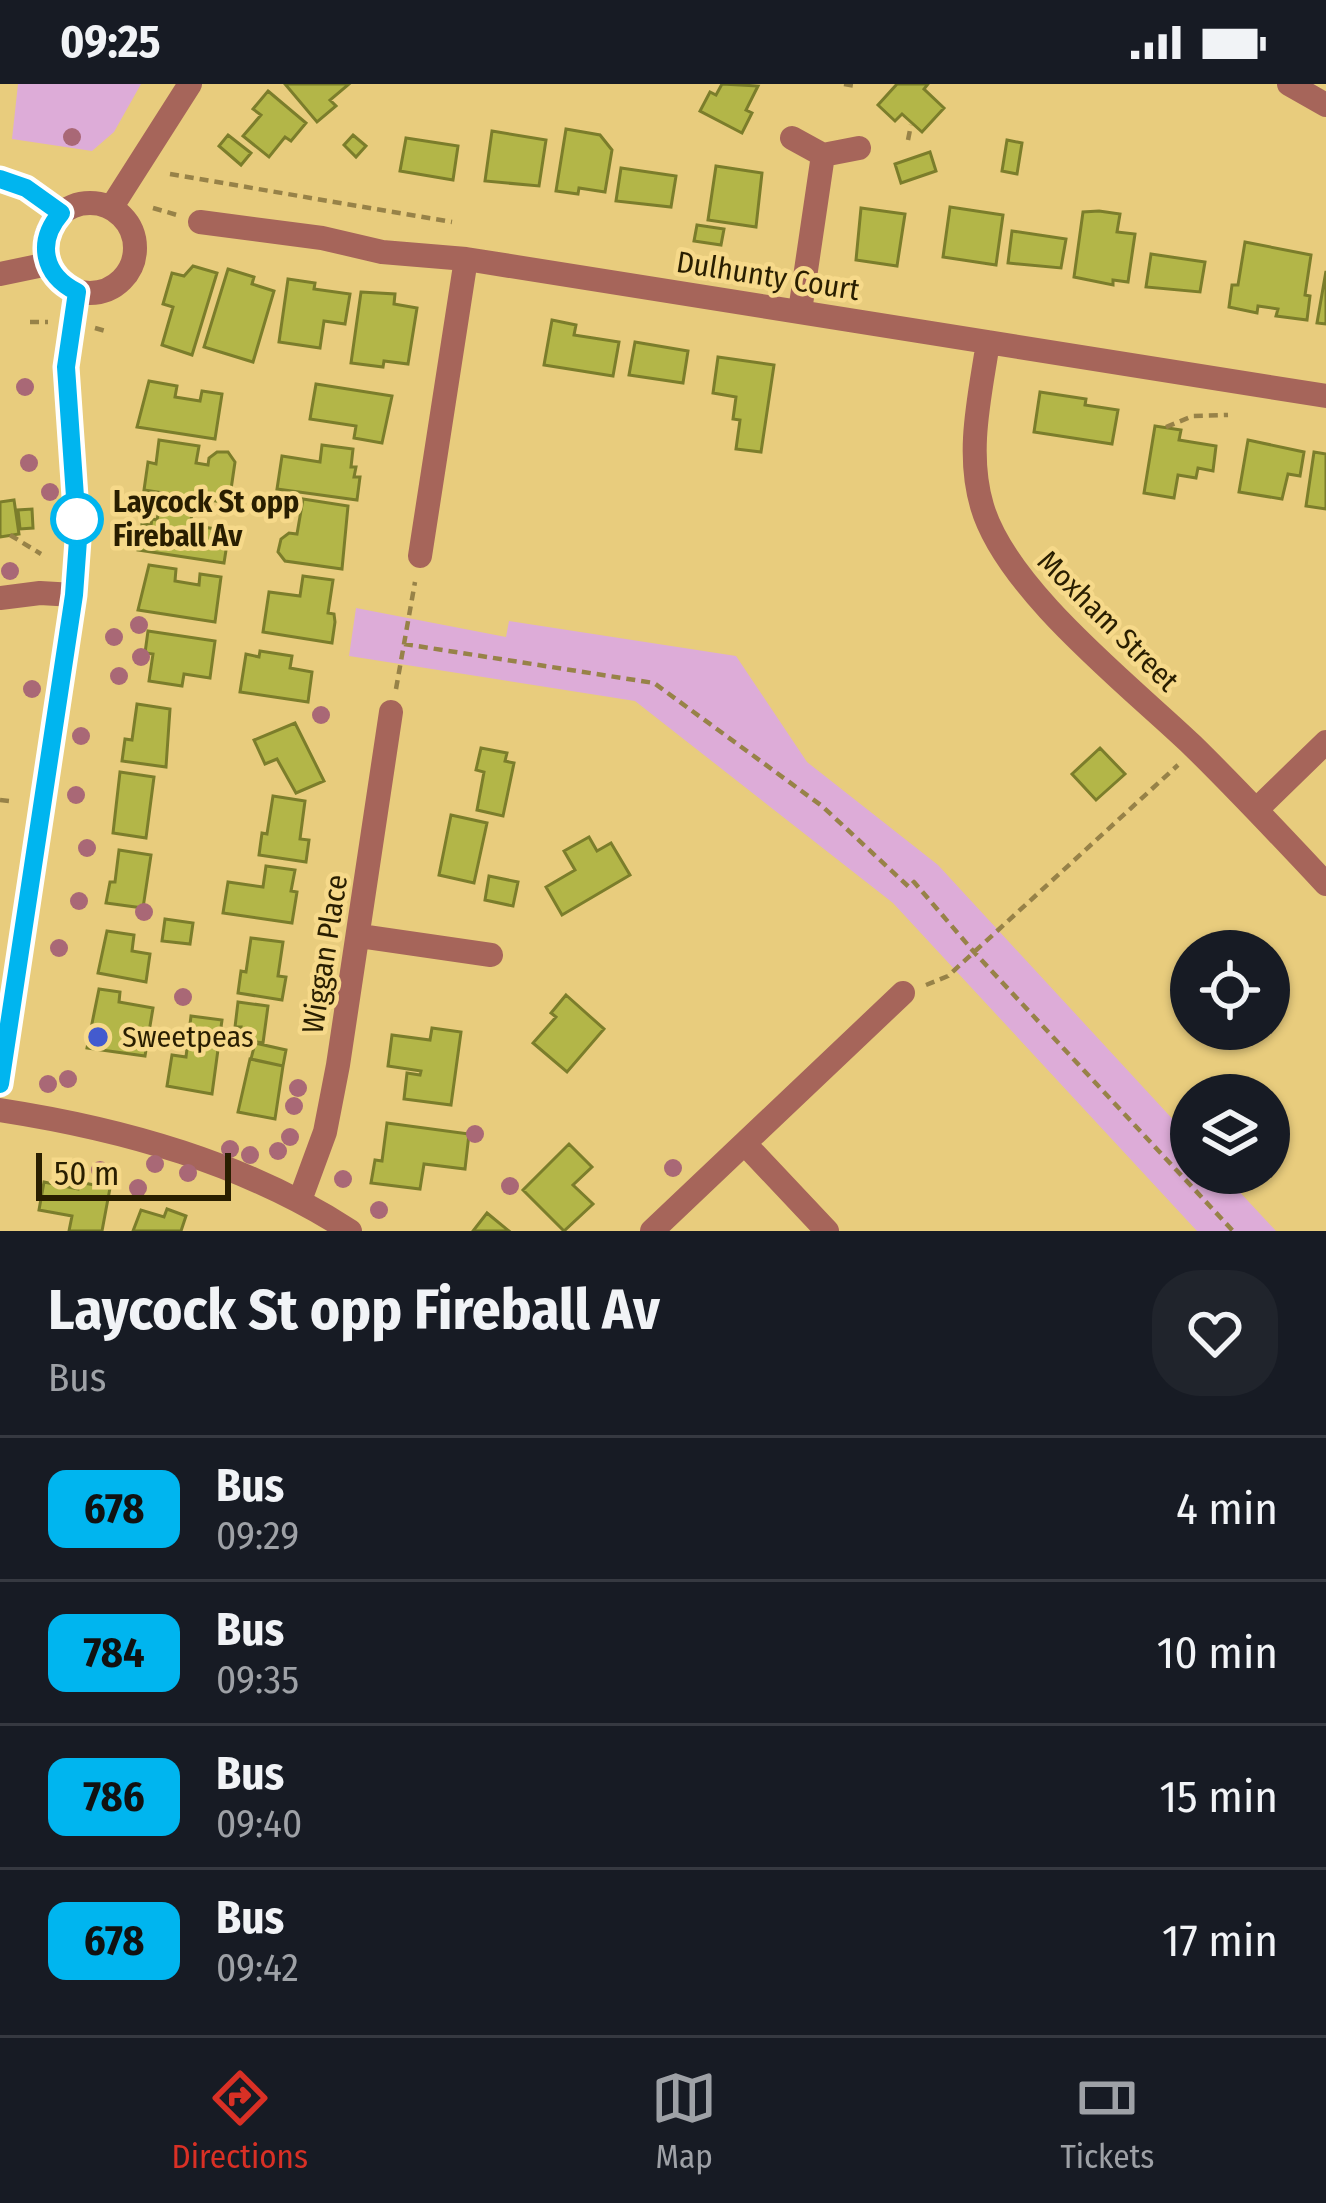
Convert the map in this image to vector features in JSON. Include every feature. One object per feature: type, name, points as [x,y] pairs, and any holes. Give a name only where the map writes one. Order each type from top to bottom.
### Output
[{"type":"street","points":[[111,208],[190,84]]},
{"type":"street","points":[[1289,84],[1326,104]]},
{"type":"street","points":[[792,138],[823,154],[859,148]]},
{"type":"street","points":[[800,311],[823,154]]},
{"type":"street","points":[[0,179],[26,188],[61,213]]},
{"type":"street","points":[[94,203],[111,208],[132,229],[136,244],[129,272],[106,291],[77,292],[54,276],[47,264],[46,236],[61,213],[94,203]]},
{"type":"street","name":"Dulhunty Court","points":[[200,222],[322,238],[382,252],[466,259],[1326,396]]},
{"type":"street","points":[[420,556],[466,259]]},
{"type":"street","points":[[0,274],[47,264]]},
{"type":"street","points":[[0,1085],[74,595],[78,540],[66,367],[77,292]]},
{"type":"street","name":"Moxham Street","points":[[988,342],[974,464],[982,509],[997,544],[1032,592],[1196,749],[1326,884]]},
{"type":"street","points":[[0,598],[74,595]]},
{"type":"street","name":"Wiggan Place","points":[[300,1200],[325,1132],[391,712]]},
{"type":"street","points":[[1256,810],[1326,742]]},
{"type":"street","points":[[359,936],[491,955]]},
{"type":"street","points":[[652,1231],[903,993]]},
{"type":"street","points":[[0,1110],[94,1126],[197,1157],[300,1200],[350,1231]]},
{"type":"street","points":[[745,1144],[826,1231]]},
{"type":"path","points":[[844,84],[856,86]]},
{"type":"path","points":[[908,140],[911,125]]},
{"type":"path","points":[[170,174],[452,221]]},
{"type":"path","points":[[1166,428],[1193,416],[1228,415]]},
{"type":"path","points":[[10,535],[41,554]]},
{"type":"path","points":[[391,712],[420,556]]},
{"type":"path","points":[[404,644],[654,683],[822,806],[909,887],[914,881],[1232,1231]]},
{"type":"path","points":[[903,993],[948,976],[1196,749]]},
{"type":"path","points":[[0,800],[9,801]]},
{"type":"shaded area","points":[[18,84],[141,84],[114,132],[92,151],[12,139]]},
{"type":"shaded area","points":[[356,608],[506,637],[509,621],[736,656],[807,762],[938,865],[1170,1116],[1170,1194],[1242,1194],[1276,1231],[1197,1231],[893,903],[635,701],[349,656]]},
{"type":"building","points":[[285,84],[349,84],[330,100],[336,106],[317,122]]},
{"type":"building","points":[[722,84],[758,86],[746,110],[752,113],[742,133],[700,111],[710,92],[716,95]]},
{"type":"building","points":[[897,84],[928,84],[924,89],[944,108],[922,132],[902,114],[895,121],[878,105]]},
{"type":"building","points":[[268,91],[306,123],[291,141],[285,137],[269,157],[243,136],[261,115],[253,109]]},
{"type":"building","points":[[566,129],[600,135],[612,150],[605,192],[556,191]]},
{"type":"building","points":[[492,131],[546,140],[539,186],[485,181]]},
{"type":"building","points":[[228,135],[251,153],[241,165],[219,146]]},
{"type":"building","points":[[353,135],[366,146],[356,157],[344,145]]},
{"type":"building","points":[[406,138],[458,146],[453,180],[400,171]]},
{"type":"building","points":[[1007,140],[1022,143],[1017,174],[1002,171]]},
{"type":"building","points":[[930,152],[936,171],[901,183],[895,164]]},
{"type":"building","points":[[716,166],[762,173],[756,227],[708,220]]},
{"type":"building","points":[[621,168],[676,176],[671,207],[616,201]]},
{"type":"building","points":[[950,207],[1003,215],[996,265],[943,257]]},
{"type":"building","points":[[861,208],[905,214],[897,266],[856,260]]},
{"type":"building","points":[[1083,212],[1120,214],[1117,232],[1135,234],[1128,282],[1113,280],[1113,285],[1074,277]]},
{"type":"building","points":[[697,225],[724,229],[721,245],[694,241]]},
{"type":"building","points":[[1012,231],[1066,239],[1061,268],[1008,263]]},
{"type":"building","points":[[1245,242],[1311,255],[1307,320],[1276,316],[1278,309],[1258,306],[1257,313],[1229,307]]},
{"type":"building","points":[[1151,254],[1205,262],[1200,292],[1146,287]]},
{"type":"building","points":[[193,266],[217,273],[192,355],[162,345],[173,307],[163,304],[172,273],[184,276]]},
{"type":"building","points":[[228,269],[254,277],[252,284],[274,291],[253,362],[204,347]]},
{"type":"building","points":[[1326,271],[1326,324],[1317,323]]},
{"type":"building","points":[[288,279],[315,283],[314,289],[350,294],[345,324],[324,321],[320,348],[279,342]]},
{"type":"building","points":[[361,292],[395,294],[394,304],[417,308],[408,364],[351,363]]},
{"type":"building","points":[[552,320],[576,325],[574,335],[619,342],[613,376],[544,365]]},
{"type":"building","points":[[635,342],[688,351],[683,383],[629,375]]},
{"type":"building","points":[[718,357],[774,365],[761,452],[736,449],[740,420],[733,419],[736,397],[713,393]]},
{"type":"building","points":[[149,381],[177,386],[175,397],[200,401],[202,391],[222,394],[215,439],[137,427]]},
{"type":"building","points":[[316,384],[392,396],[382,443],[354,438],[356,426],[310,419]]},
{"type":"building","points":[[1040,392],[1118,410],[1112,444],[1034,432]]},
{"type":"building","points":[[1155,426],[1181,430],[1179,440],[1216,446],[1213,471],[1198,468],[1196,478],[1178,475],[1174,498],[1144,493]]},
{"type":"building","points":[[159,440],[199,446],[196,463],[208,465],[217,452],[228,452],[235,462],[229,503],[144,490],[148,462],[156,464]]},
{"type":"building","points":[[1248,440],[1304,452],[1300,476],[1288,474],[1282,499],[1239,492]]},
{"type":"building","points":[[322,445],[353,449],[351,467],[356,467],[354,477],[360,477],[357,500],[277,489],[282,456],[320,462]]},
{"type":"building","points":[[1314,452],[1326,454],[1326,509],[1306,506]]},
{"type":"building","points":[[303,499],[348,506],[342,569],[285,561],[278,552],[281,539],[297,534]]},
{"type":"building","points":[[14,500],[19,534],[0,537],[0,502]]},
{"type":"building","points":[[32,509],[33,528],[20,529],[18,510]]},
{"type":"building","points":[[159,509],[192,514],[190,525],[229,531],[224,563],[138,550],[142,524],[157,520]]},
{"type":"building","points":[[149,565],[176,569],[175,581],[199,585],[200,574],[221,577],[215,622],[138,610]]},
{"type":"building","points":[[303,576],[333,580],[328,613],[334,614],[332,643],[263,632],[269,592],[300,596]]},
{"type":"building","points":[[148,631],[215,641],[210,678],[184,674],[182,686],[149,681],[153,654],[145,653]]},
{"type":"building","points":[[260,651],[292,656],[290,668],[312,672],[308,702],[240,692],[246,654],[259,657]]},
{"type":"building","points":[[137,704],[170,709],[166,767],[122,761],[125,739],[132,740]]},
{"type":"building","points":[[295,723],[324,781],[296,793],[277,759],[265,764],[254,740]]},
{"type":"building","points":[[481,748],[507,753],[505,761],[514,763],[503,816],[477,810],[484,772],[476,770]]},
{"type":"building","points":[[1100,748],[1125,774],[1096,800],[1072,774]]},
{"type":"building","points":[[120,772],[154,777],[146,838],[113,833]]},
{"type":"building","points":[[273,796],[305,801],[300,839],[309,840],[306,862],[259,855]]},
{"type":"building","points":[[451,815],[487,823],[474,883],[439,875]]},
{"type":"building","points":[[589,837],[597,851],[611,843],[630,875],[562,915],[546,887],[575,870],[564,851]]},
{"type":"building","points":[[119,850],[151,855],[143,908],[106,903],[110,882],[115,882]]},
{"type":"building","points":[[266,866],[295,870],[292,923],[223,913],[228,882],[263,887]]},
{"type":"building","points":[[489,876],[518,882],[513,906],[485,900]]},
{"type":"building","points":[[165,919],[193,923],[190,944],[162,941]]},
{"type":"building","points":[[107,931],[134,935],[132,951],[150,954],[146,982],[98,973]]},
{"type":"building","points":[[251,938],[283,942],[278,976],[286,977],[282,1000],[238,993]]},
{"type":"building","points":[[99,989],[120,992],[119,1002],[153,1008],[145,1056],[87,1048]]},
{"type":"building","points":[[566,995],[604,1029],[567,1072],[533,1043],[556,1017],[551,1013]]},
{"type":"building","points":[[238,1002],[268,1006],[263,1043],[239,1039],[241,1027],[235,1027]]},
{"type":"building","points":[[191,1016],[222,1020],[212,1094],[167,1086],[172,1055],[186,1057]]},
{"type":"building","points":[[432,1028],[461,1032],[451,1105],[404,1099],[407,1073],[420,1075],[421,1071],[388,1066],[392,1035],[430,1040]]},
{"type":"building","points":[[255,1043],[286,1050],[283,1066],[251,1059]]},
{"type":"building","points":[[250,1059],[283,1066],[275,1119],[238,1112]]},
{"type":"building","points":[[387,1123],[469,1134],[465,1169],[424,1164],[420,1189],[371,1183],[375,1160],[382,1161]]},
{"type":"building","points":[[569,1144],[592,1167],[573,1185],[593,1204],[564,1231],[523,1190]]},
{"type":"building","points":[[44,1182],[78,1189],[79,1182],[110,1188],[102,1231],[69,1231],[72,1216],[39,1210]]},
{"type":"building","points":[[167,1209],[186,1216],[181,1231],[133,1231],[141,1210],[164,1217]]},
{"type":"building","points":[[487,1213],[509,1231],[473,1231]]},
{"type":"bus line","name":"678","points":[[0,179],[26,188],[61,213],[46,236],[45,250],[54,276],[77,292],[66,367],[78,540],[74,595],[0,1084]]},
{"type":"place","name":"Laycock St opp Fireball Av","points":[[77,519]]},
{"type":"place","name":"Sweetpeas","points":[[98,1037]]}]
